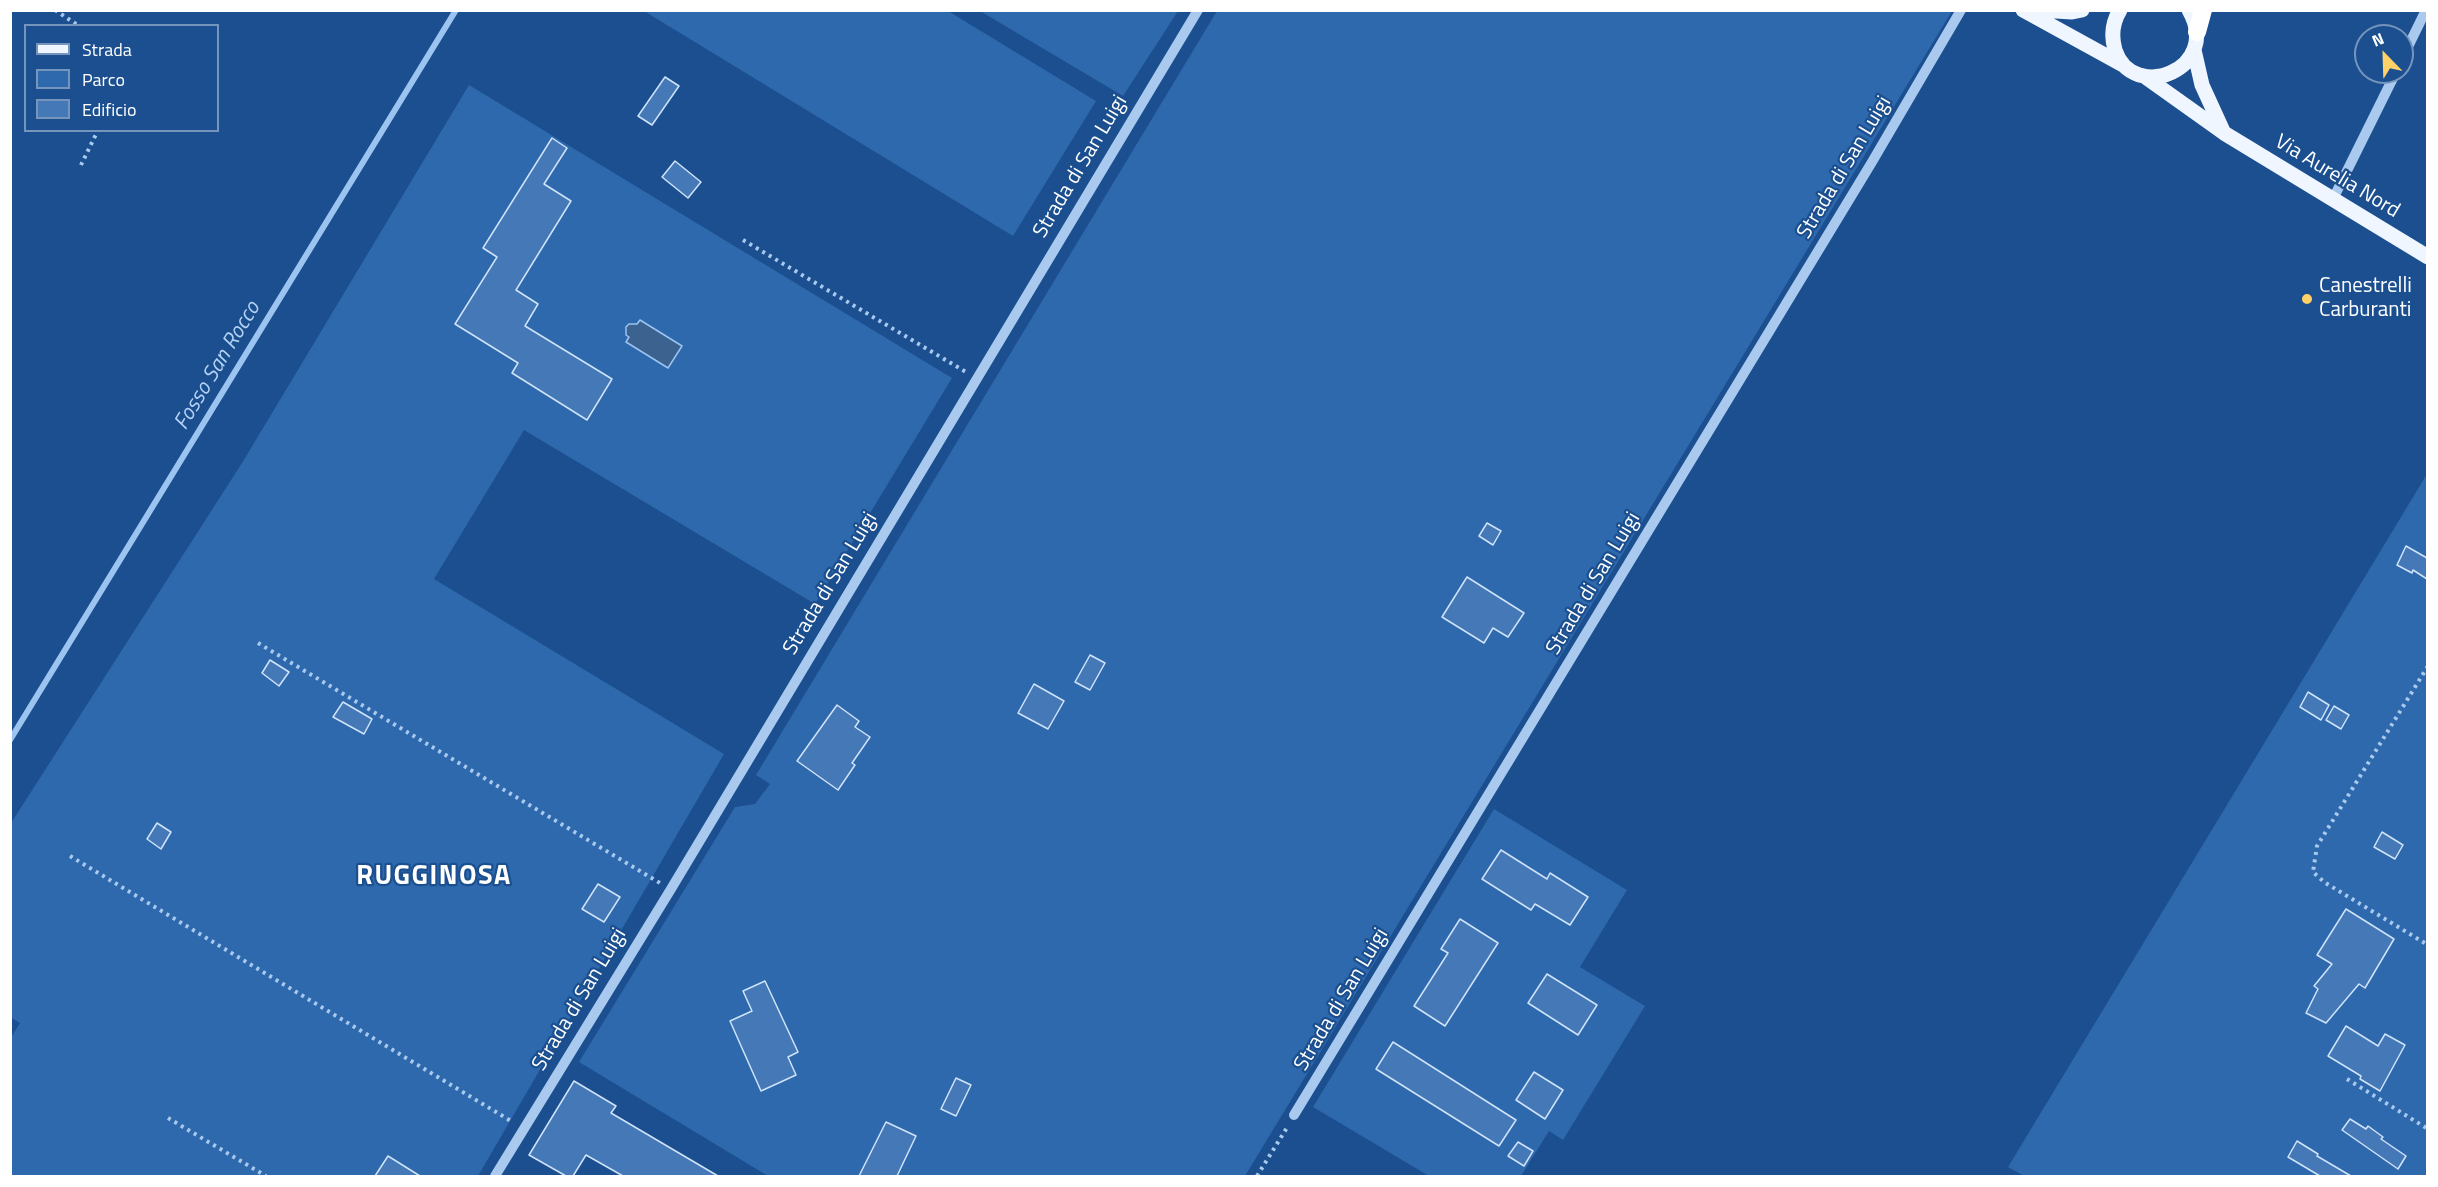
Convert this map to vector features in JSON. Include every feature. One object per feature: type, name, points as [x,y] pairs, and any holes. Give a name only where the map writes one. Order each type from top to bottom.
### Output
[{"type":"highway","points":[[2196,41],[2202,10]]},
{"type":"main road","name":"Via Aurelia Nord","points":[[2023,10],[2144,76],[2224,134],[2427,257]]},
{"type":"main road","points":[[2040,10],[2072,12],[2082,10]]},
{"type":"main road","points":[[2120,10],[2113,26],[2112,41],[2117,55],[2126,66]]},
{"type":"main road","points":[[2189,10],[2194,20],[2202,85],[2224,134]]},
{"type":"main road","points":[[2144,76],[2156,77],[2174,72],[2188,60],[2196,41]]},
{"type":"street","name":"Strada di San Luigi","points":[[495,1176],[671,889],[1198,10]]},
{"type":"street","name":"Strada di San Luigi","points":[[1294,1115],[1872,162],[1961,10]]},
{"type":"street","points":[[2414,34],[2426,10]]},
{"type":"street","points":[[2333,199],[2390,84]]},
{"type":"path","points":[[55,10],[76,24]]},
{"type":"path","points":[[81,165],[97,132]]},
{"type":"path","points":[[743,240],[977,378]]},
{"type":"path","points":[[258,643],[671,889]]},
{"type":"path","points":[[2427,666],[2317,846],[2313,872],[2324,882],[2427,945]]},
{"type":"path","points":[[70,856],[524,1129]]},
{"type":"path","points":[[2347,1079],[2427,1129]]},
{"type":"path","points":[[1257,1176],[1294,1115]]},
{"type":"path","points":[[168,1118],[266,1176]]},
{"type":"green space","points":[[644,11],[948,11],[1096,101],[1013,236]]},
{"type":"green space","points":[[980,11],[1178,11],[1123,96]]},
{"type":"green space","points":[[1217,11],[1952,11],[1245,1176],[768,1176],[579,1062],[735,807],[755,804],[770,784],[756,775]]},
{"type":"green space","points":[[469,85],[952,378],[815,604],[524,430],[434,579],[724,754],[478,1176],[11,1176],[10,1039],[20,1023],[10,1017],[11,823],[242,463]]},
{"type":"green space","points":[[2427,474],[2427,1176],[2024,1176],[2008,1167]]},
{"type":"green space","points":[[1494,809],[1627,890],[1580,967],[1645,1006],[1563,1140],[1549,1131],[1521,1176],[1429,1176],[1313,1107]]},
{"type":"shaded area","points":[[640,320],[682,346],[668,368],[626,342],[629,337],[626,335],[626,327],[629,324],[637,324]]},
{"type":"building","points":[[665,77],[679,86],[652,125],[638,116]]},
{"type":"building","points":[[552,138],[567,148],[544,184],[571,201],[516,290],[538,304],[525,326],[612,379],[587,420],[512,373],[518,363],[455,324],[497,257],[483,248]]},
{"type":"building","points":[[675,161],[701,182],[688,198],[662,177]]},
{"type":"building","points":[[1487,523],[1501,531],[1493,545],[1479,536]]},
{"type":"building","points":[[2406,546],[2427,558],[2427,579],[2413,570],[2412,573],[2397,565]]},
{"type":"building","points":[[1467,577],[1524,613],[1508,637],[1493,628],[1484,643],[1442,617]]},
{"type":"building","points":[[1090,655],[1105,663],[1090,690],[1075,682]]},
{"type":"building","points":[[270,660],[289,672],[279,686],[262,673]]},
{"type":"building","points":[[1034,684],[1064,701],[1048,729],[1018,713]]},
{"type":"building","points":[[2308,692],[2329,705],[2321,720],[2300,707]]},
{"type":"building","points":[[343,702],[372,719],[364,734],[333,717]]},
{"type":"building","points":[[837,705],[859,721],[855,727],[870,737],[852,763],[855,765],[838,790],[797,761]]},
{"type":"building","points":[[2334,706],[2349,715],[2341,729],[2326,720]]},
{"type":"building","points":[[157,823],[171,832],[161,849],[147,839]]},
{"type":"building","points":[[2382,832],[2403,845],[2395,859],[2374,847]]},
{"type":"building","points":[[1501,850],[1547,879],[1550,873],[1588,897],[1570,925],[1535,904],[1531,910],[1482,879]]},
{"type":"building","points":[[598,884],[620,897],[604,922],[582,909]]},
{"type":"building","points":[[2346,909],[2394,939],[2365,988],[2359,984],[2326,1023],[2306,1013],[2318,989],[2314,986],[2332,964],[2317,955]]},
{"type":"building","points":[[1460,919],[1498,943],[1445,1026],[1414,1006],[1448,953],[1441,949]]},
{"type":"building","points":[[1547,974],[1597,1005],[1578,1035],[1528,1003]]},
{"type":"building","points":[[765,981],[798,1052],[788,1057],[796,1075],[761,1091],[730,1021],[752,1011],[743,991]]},
{"type":"building","points":[[2346,1026],[2378,1046],[2385,1034],[2405,1045],[2380,1091],[2360,1079],[2361,1076],[2328,1056]]},
{"type":"building","points":[[1393,1042],[1516,1120],[1499,1146],[1376,1069]]},
{"type":"building","points":[[1534,1072],[1563,1090],[1545,1119],[1516,1100]]},
{"type":"building","points":[[956,1078],[971,1085],[956,1116],[941,1109]]},
{"type":"building","points":[[574,1081],[616,1106],[611,1113],[718,1176],[623,1176],[586,1155],[573,1176],[566,1176],[529,1155]]},
{"type":"building","points":[[2350,1119],[2366,1129],[2368,1126],[2383,1137],[2381,1139],[2406,1156],[2398,1169],[2342,1130]]},
{"type":"building","points":[[886,1122],[916,1136],[897,1176],[859,1176]]},
{"type":"building","points":[[2297,1141],[2351,1176],[2320,1176],[2288,1157]]},
{"type":"building","points":[[1518,1142],[1533,1151],[1524,1166],[1508,1156]]},
{"type":"building","points":[[388,1156],[420,1176],[375,1176]]},
{"type":"waterway","name":"Fosso San Rocco","points":[[10,740],[456,10]]},
{"type":"place","name":"Canestrelli Carburanti","points":[[2307,299]]},
{"type":"district","name":"RUGGINOSA","points":[[434,877]]}]
